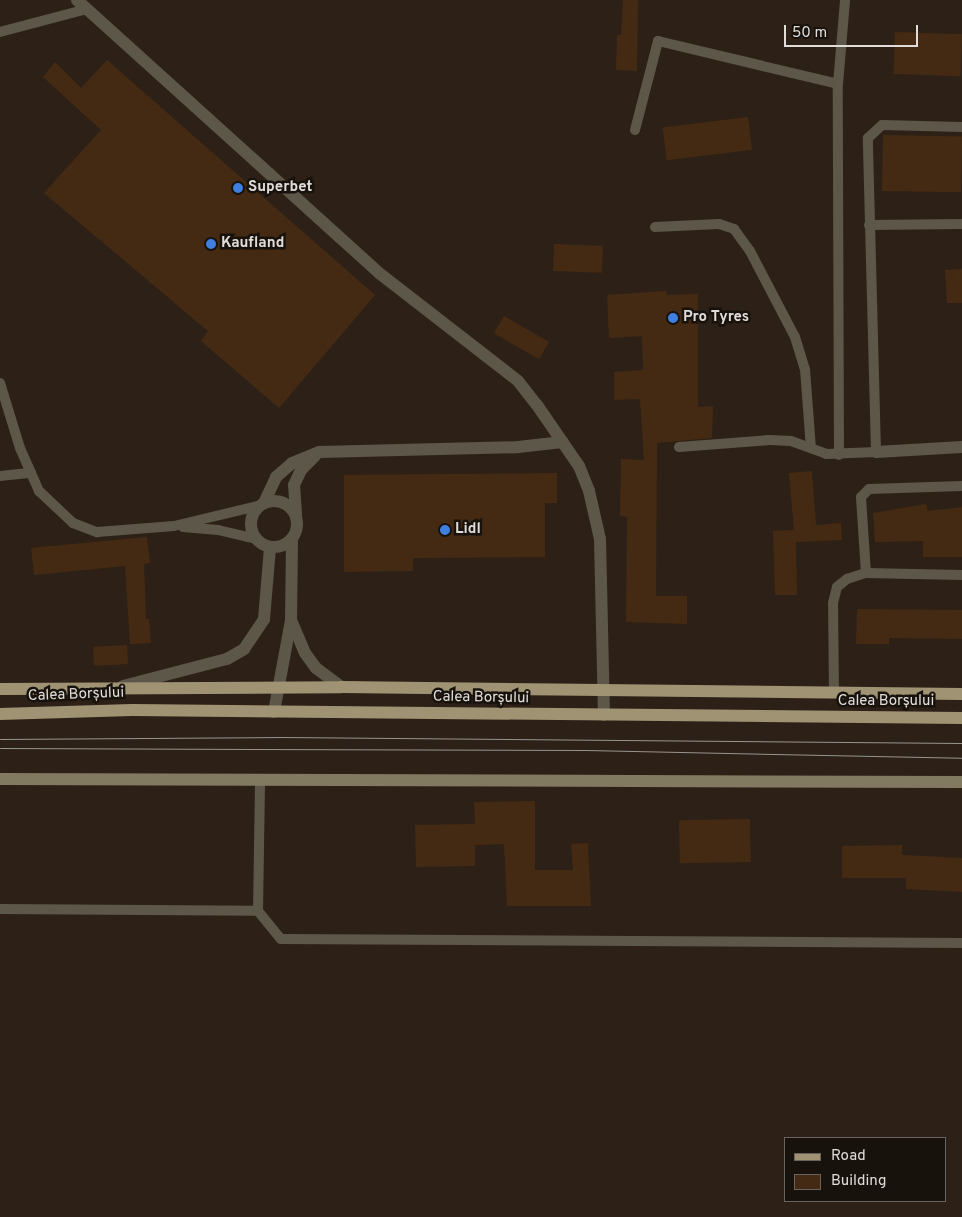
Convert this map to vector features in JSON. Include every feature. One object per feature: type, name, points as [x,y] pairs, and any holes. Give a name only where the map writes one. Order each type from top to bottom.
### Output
[{"type":"main road","name":"Calea Borșului","points":[[0,689],[340,687],[605,692],[962,694]]},
{"type":"main road","name":"Calea Borșului","points":[[0,714],[132,710],[962,718]]},
{"type":"street","points":[[82,4],[379,273],[518,381],[563,442],[589,491],[600,539],[605,692],[604,716]]},
{"type":"street","points":[[292,540],[278,548],[270,547],[256,539],[250,526],[253,514],[263,504],[276,477],[292,463],[319,452],[518,447],[563,442]]},
{"type":"street","points":[[876,452],[962,446]]},
{"type":"street","points":[[274,712],[276,688],[291,620],[292,540],[298,528],[294,485],[301,470],[319,452]]},
{"type":"street","points":[[263,504],[284,503],[296,514]]},
{"type":"street","points":[[118,687],[227,659],[244,649],[264,618],[270,547]]},
{"type":"street","points":[[291,620],[305,653],[316,668],[340,687]]},
{"type":"street","points":[[0,779],[260,778],[962,782]]},
{"type":"lane","points":[[839,455],[838,84],[845,0]]},
{"type":"lane","points":[[0,32],[82,4]]},
{"type":"lane","points":[[635,130],[658,41],[838,84]]},
{"type":"lane","points":[[679,447],[770,440],[791,441],[839,455],[876,452],[868,138],[882,125],[962,127]]},
{"type":"lane","points":[[655,228],[719,224],[734,229],[750,251],[795,337],[802,361],[812,448]]},
{"type":"lane","points":[[869,225],[962,224]]},
{"type":"lane","points":[[0,382],[31,474],[39,491],[73,523],[97,532],[174,526],[263,504]]},
{"type":"lane","points":[[0,476],[31,474]]},
{"type":"lane","points":[[866,574],[861,497],[869,489],[962,486]]},
{"type":"lane","points":[[174,526],[218,530],[256,539]]},
{"type":"lane","points":[[834,693],[833,603],[837,587],[847,579],[866,574],[962,576]]},
{"type":"lane","points":[[260,778],[258,911],[281,939],[962,943]]},
{"type":"lane","points":[[0,909],[258,911]]},
{"type":"shaded area","points":[[0,0],[962,0],[962,1217],[0,1217]]},
{"type":"building","points":[[623,0],[638,0],[637,71],[616,70],[617,35],[621,35]]},
{"type":"building","points":[[895,32],[962,34],[960,76],[894,74]]},
{"type":"building","name":"Kaufland","points":[[107,60],[375,295],[279,408],[201,341],[208,331],[44,193],[101,130],[43,77],[55,62],[81,88]]},
{"type":"building","points":[[748,117],[752,150],[667,160],[663,127]]},
{"type":"building","points":[[883,135],[962,136],[961,192],[882,191]]},
{"type":"building","points":[[554,244],[603,246],[602,273],[553,271]]},
{"type":"building","points":[[962,269],[962,303],[947,303],[945,270]]},
{"type":"building","points":[[666,291],[667,295],[698,294],[698,407],[713,406],[712,438],[657,443],[656,596],[687,596],[687,624],[626,622],[627,517],[620,516],[621,459],[644,460],[640,399],[614,400],[614,372],[643,370],[642,336],[609,338],[607,295]]},
{"type":"building","points":[[504,316],[549,342],[539,359],[494,333]]},
{"type":"building","points":[[812,471],[816,525],[841,523],[842,540],[796,542],[797,595],[775,595],[773,531],[794,530],[789,473]]},
{"type":"building","name":"Lidl","points":[[557,473],[557,503],[545,503],[545,557],[413,558],[413,571],[344,572],[344,475]]},
{"type":"building","points":[[926,504],[928,511],[962,507],[962,557],[923,557],[923,541],[875,542],[873,513]]},
{"type":"building","points":[[147,537],[150,563],[144,564],[146,619],[149,619],[151,643],[130,644],[125,566],[34,575],[31,548]]},
{"type":"building","points":[[857,609],[962,610],[962,639],[889,638],[889,644],[856,644]]},
{"type":"building","points":[[127,645],[128,664],[94,666],[93,647]]},
{"type":"building","points":[[535,801],[535,870],[573,870],[571,844],[588,843],[591,906],[507,906],[504,844],[475,845],[475,866],[416,867],[415,825],[475,824],[474,802]]},
{"type":"building","points":[[750,819],[751,862],[680,863],[679,820]]},
{"type":"building","points":[[902,845],[902,855],[962,858],[962,892],[906,889],[906,878],[842,878],[842,846]]},
{"type":"tram line","points":[[0,739],[282,737],[962,743]]},
{"type":"tram line","points":[[0,748],[586,750],[962,758]]},
{"type":"place","name":"Superbet","points":[[238,188]]},
{"type":"place","name":"Kaufland","points":[[211,244]]},
{"type":"place","name":"Pro Tyres","points":[[673,318]]},
{"type":"place","name":"Lidl","points":[[445,530]]}]
